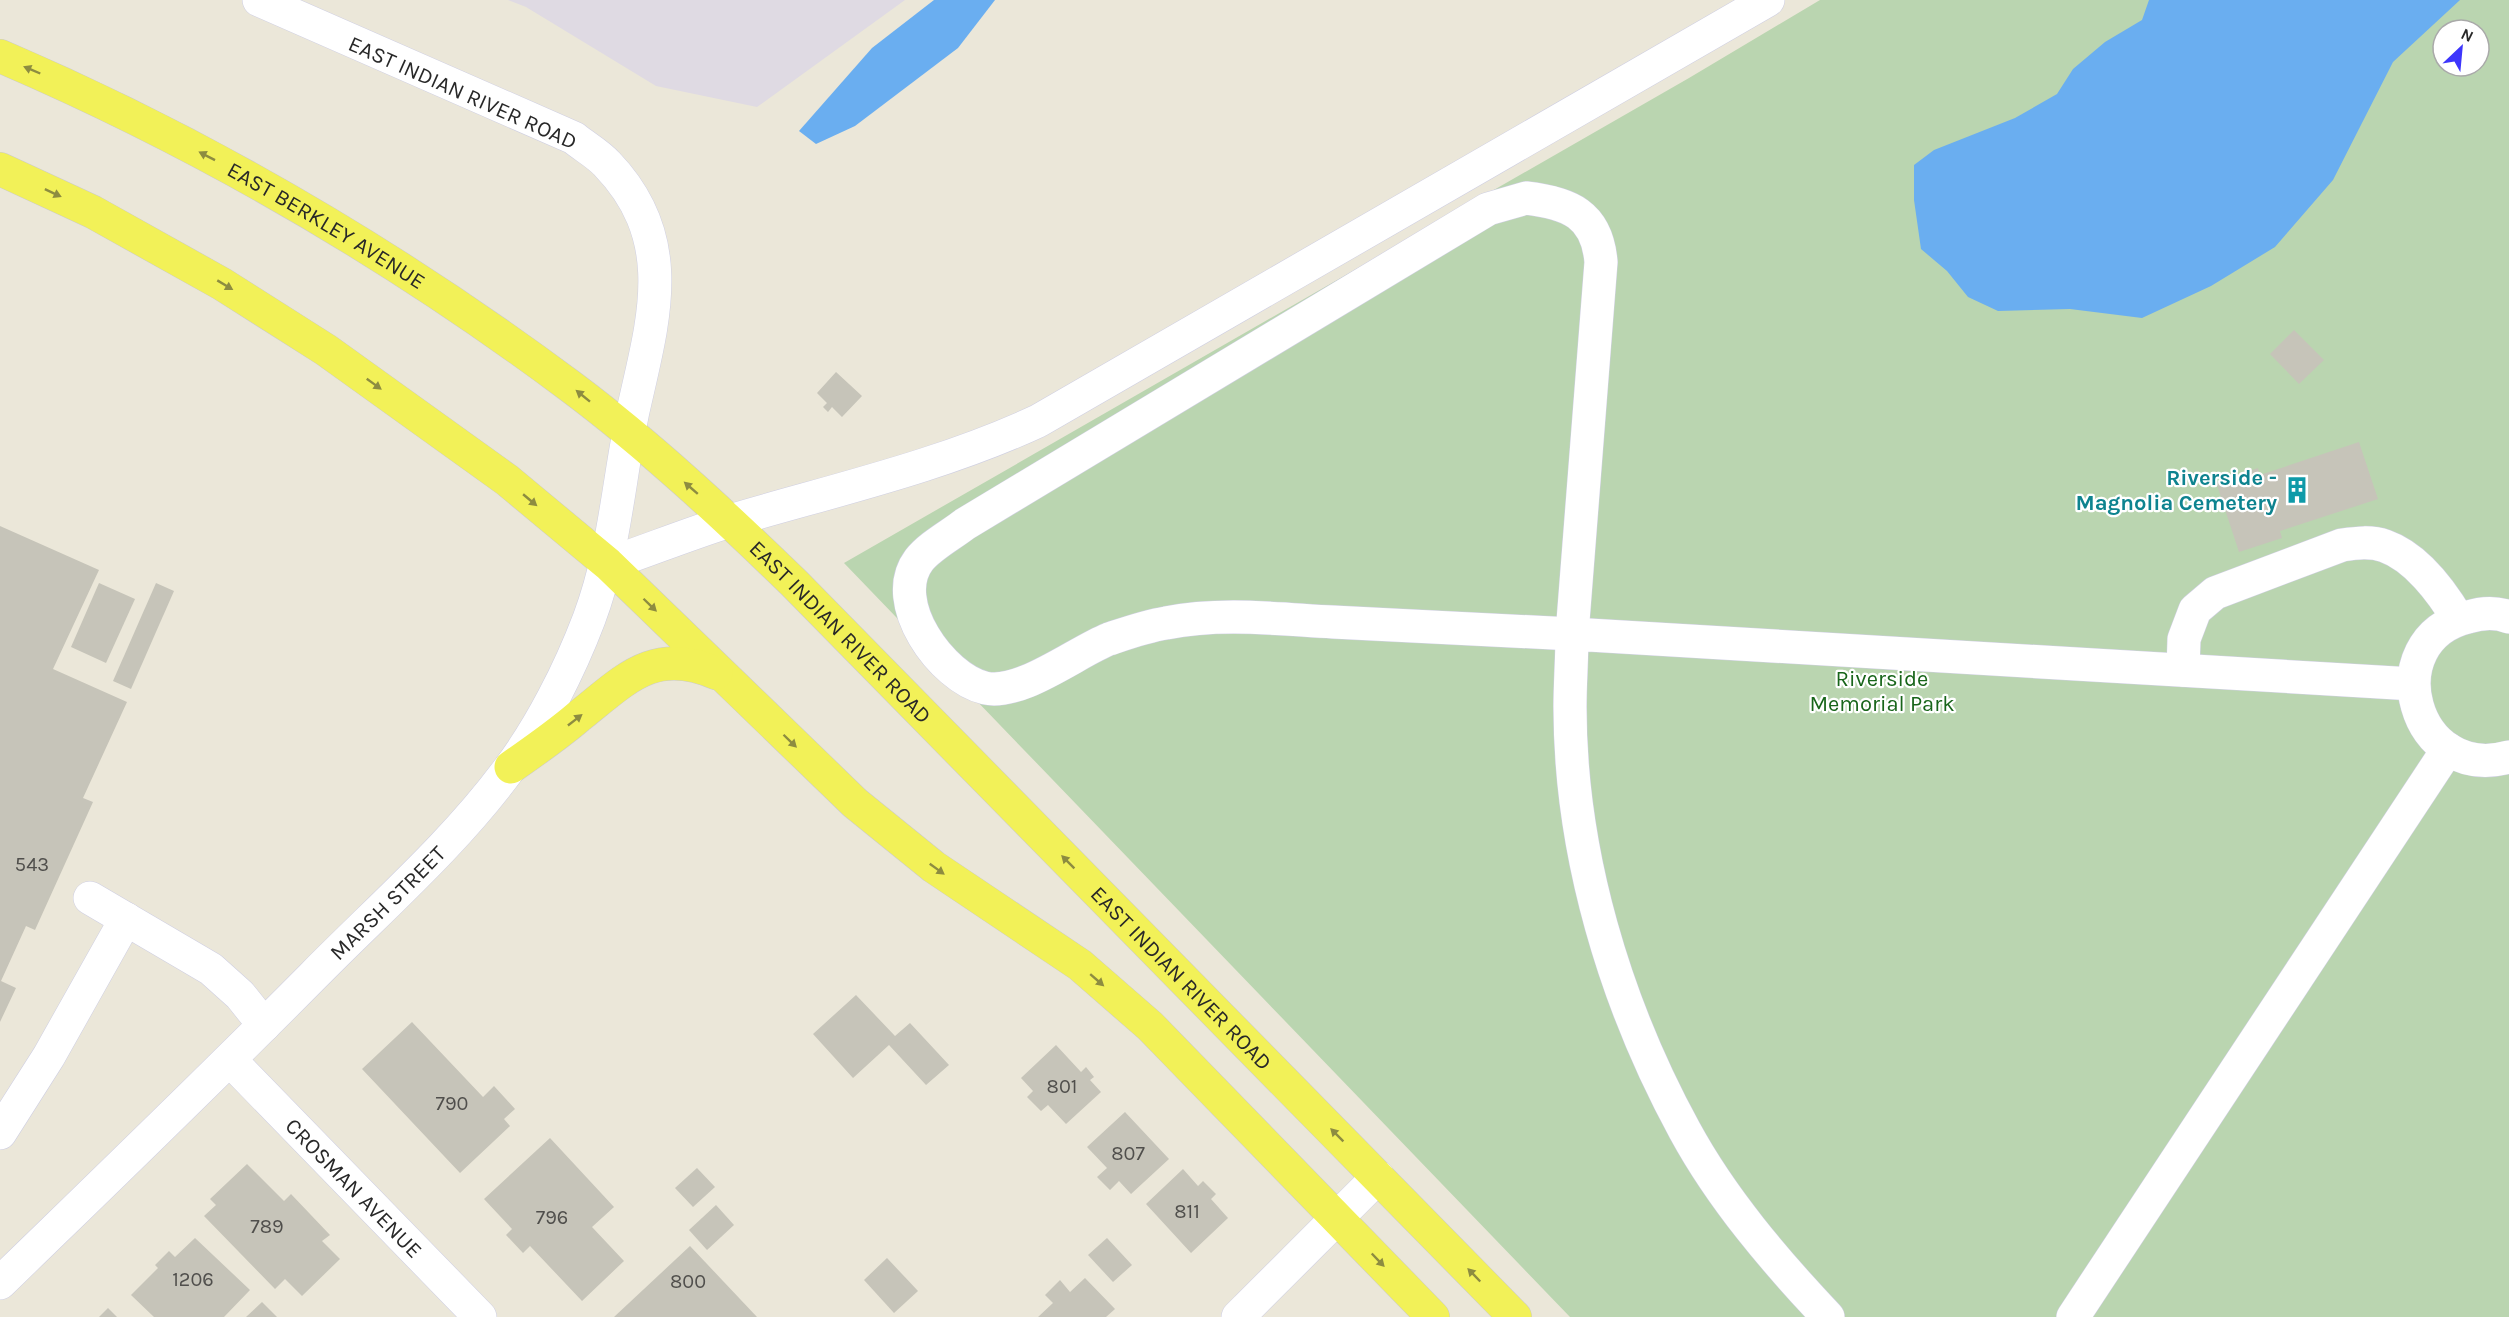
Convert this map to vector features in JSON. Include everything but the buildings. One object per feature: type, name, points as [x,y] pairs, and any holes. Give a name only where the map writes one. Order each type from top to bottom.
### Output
[{"type":"main road","name":"EAST BERKLEY AVENUE","points":[[0,56],[85,92],[238,171],[346,232],[450,299],[571,387],[629,433]]},
{"type":"main road","points":[[0,169],[93,212],[183,261],[326,350],[507,480],[608,564],[855,803],[934,867],[1080,965],[1150,1026],[1433,1317]]},
{"type":"main road","name":"EAST INDIAN RIVER ROAD","points":[[629,433],[730,521],[1515,1317]]},
{"type":"main road","points":[[511,767],[628,676],[652,665],[674,662],[696,664],[723,676]]},
{"type":"street","name":"EAST INDIAN RIVER ROAD","points":[[259,0],[574,138],[606,162],[631,192],[649,227],[655,265],[654,315],[629,433]]},
{"type":"street","points":[[608,564],[730,521],[924,465],[996,441],[1038,422],[1768,0]]},
{"type":"street","points":[[1828,1317],[1786,1274],[1727,1197],[1685,1132],[1642,1042],[1608,948],[1587,862],[1577,800],[1570,708],[1572,634],[1601,262],[1600,248],[1594,231],[1579,213],[1555,201],[1526,198],[1488,209],[965,524],[919,560],[910,580],[910,605],[923,636],[948,667],[972,683],[987,689],[1011,688],[1109,640],[1165,623],[1224,616],[1572,634],[2413,684]]},
{"type":"street","name":"MARSH STREET","points":[[0,1283],[230,1060],[468,820],[511,767],[541,721],[588,622],[608,564],[629,433]]},
{"type":"street","points":[[2183,670],[2184,639],[2195,610],[2215,593],[2342,545],[2364,543],[2385,546],[2415,565],[2446,599],[2458,619]]},
{"type":"street","points":[[2509,617],[2480,614],[2458,619],[2440,630],[2426,645],[2417,664],[2413,684],[2415,703],[2422,721],[2433,737],[2448,750],[2471,759],[2496,760],[2509,757]]},
{"type":"street","points":[[2073,1317],[2448,750]]},
{"type":"street","points":[[90,898],[211,969],[240,995],[264,1025]]},
{"type":"street","points":[[0,1133],[50,1056],[126,919]]},
{"type":"street","name":"CROSMAN AVENUE","points":[[230,1060],[480,1317]]},
{"type":"street","points":[[1238,1317],[1378,1177]]},
{"type":"shaded area","points":[[508,0],[905,0],[757,107],[656,86],[526,7]]},
{"type":"green space","name":"Riverside Memorial Park","points":[[1820,0],[2509,0],[2509,1317],[1570,1317],[844,563],[1689,78]]},
{"type":"water","points":[[934,0],[995,0],[958,48],[855,126],[816,144],[799,131],[872,48]]},
{"type":"water","points":[[2149,0],[2460,0],[2441,18],[2431,18],[2431,27],[2393,62],[2333,180],[2275,247],[2211,286],[2142,318],[2070,309],[1998,311],[1968,297],[1947,271],[1921,249],[1914,200],[1914,165],[1934,150],[2015,118],[2057,94],[2073,69],[2105,42],[2142,20]]},
{"type":"place","name":"Riverside - Magnolia Cemetery","points":[[2297,490]]}]
